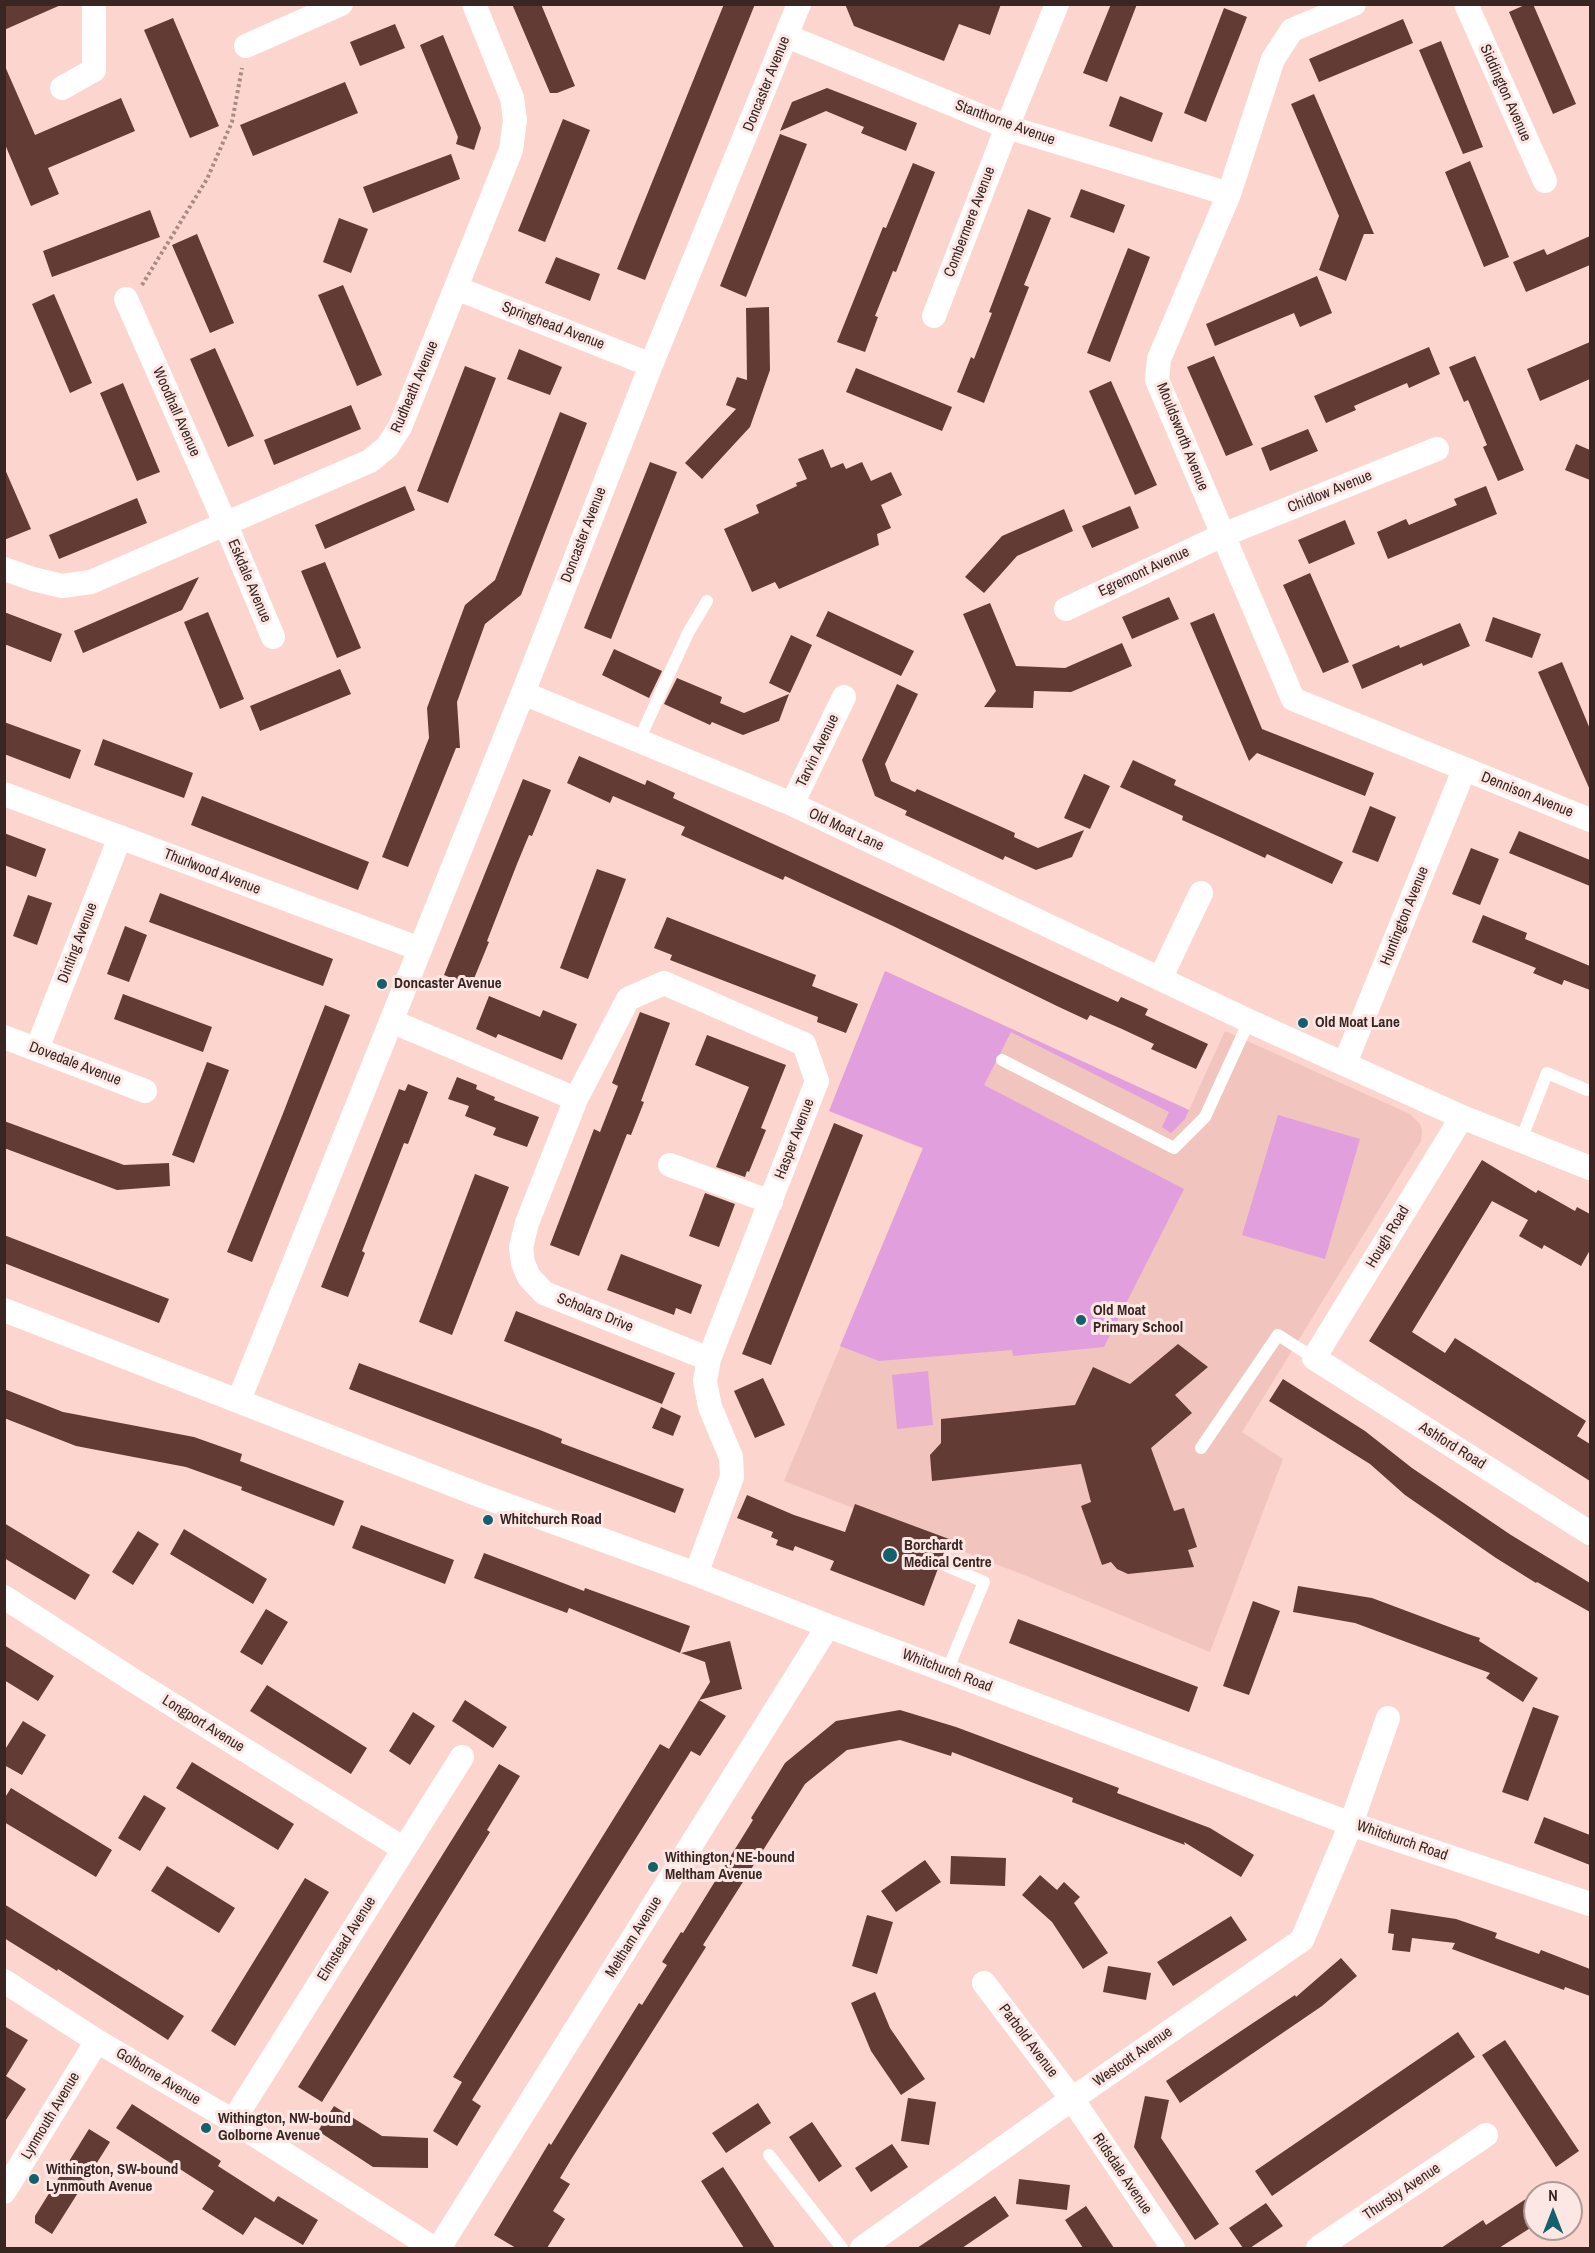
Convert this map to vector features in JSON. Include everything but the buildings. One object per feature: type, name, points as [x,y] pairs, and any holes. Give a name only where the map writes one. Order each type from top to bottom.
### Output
[{"type":"street","points":[[62,88],[94,70],[94,4]]},
{"type":"street","points":[[246,46],[341,4]]},
{"type":"street","name":"Rudheath Avenue","points":[[4,569],[62,586],[91,582],[370,461],[387,447],[400,427],[511,150],[515,120],[512,99],[474,4]]},
{"type":"street","name":"Doncaster Avenue","points":[[239,1400],[523,693],[651,364],[799,4]]},
{"type":"street","name":"Combermere Avenue","points":[[934,316],[1057,4]]},
{"type":"street","name":"Mouldsworth Avenue","points":[[1354,4],[1292,30],[1273,59],[1229,194],[1159,359],[1157,380],[1293,699],[1464,770]]},
{"type":"street","name":"Siddington Avenue","points":[[1466,4],[1545,181]]},
{"type":"street","name":"Stanthorne Avenue","points":[[787,36],[1007,127],[1229,194]]},
{"type":"street","name":"Springhead Avenue","points":[[456,288],[651,364]]},
{"type":"street","name":"Woodhall Avenue","points":[[126,299],[226,525]]},
{"type":"street","name":"Chidlow Avenue","points":[[1223,535],[1437,449]]},
{"type":"street","name":"Eskdale Avenue","points":[[226,525],[273,637]]},
{"type":"street","name":"Egremont Avenue","points":[[1066,609],[1223,535]]},
{"type":"street","name":"Old Moat Lane","points":[[523,693],[792,804],[1250,1021],[1462,1117],[1590,1168]]},
{"type":"street","name":"Tarvin Avenue","points":[[792,804],[844,697]]},
{"type":"street","name":"Dennison Avenue","points":[[1464,770],[1590,820]]},
{"type":"street","name":"Huntington Avenue","points":[[1346,1063],[1464,770]]},
{"type":"street","name":"Thurlwood Avenue","points":[[4,794],[420,949]]},
{"type":"street","name":"Dinting Avenue","points":[[37,1049],[120,837]]},
{"type":"street","points":[[1160,979],[1201,893]]},
{"type":"street","name":"Hasper Avenue","points":[[576,1099],[628,999],[664,983],[804,1044],[817,1081],[709,1359],[705,1381],[710,1407],[731,1457],[732,1478],[696,1574]]},
{"type":"street","points":[[391,1021],[576,1099]]},
{"type":"street","name":"Dovedale Avenue","points":[[4,1037],[146,1091]]},
{"type":"street","name":"Scholars Drive","points":[[576,1099],[527,1223],[521,1247],[529,1277],[544,1293],[709,1359]]},
{"type":"street","name":"Hough Road","points":[[1314,1358],[1462,1117]]},
{"type":"street","points":[[670,1166],[771,1202]]},
{"type":"street","name":"Whitchurch Road","points":[[4,1310],[482,1496],[696,1574],[1351,1824],[1590,1904]]},
{"type":"street","name":"Ashford Road","points":[[1314,1358],[1590,1533]]},
{"type":"street","name":"Longport Avenue","points":[[4,1597],[404,1849]]},
{"type":"street","name":"Meltham Avenue","points":[[439,2248],[828,1626]]},
{"type":"street","name":"Westcott Avenue","points":[[862,2248],[1302,1940],[1351,1824],[1388,1718]]},
{"type":"street","name":"Elmstead Avenue","points":[[233,2121],[462,1757]]},
{"type":"street","name":"Golborne Avenue","points":[[4,1981],[97,2041],[233,2121],[433,2248]]},
{"type":"street","name":"Parbold Avenue","points":[[984,1983],[1072,2099]]},
{"type":"street","name":"Lynmouth Avenue","points":[[4,2192],[97,2041]]},
{"type":"street","name":"Ridsdale Avenue","points":[[1072,2099],[1173,2248]]},
{"type":"street","name":"Thursby Avenue","points":[[1318,2248],[1486,2135]]},
{"type":"lane","points":[[639,740],[688,633],[707,601]]},
{"type":"lane","points":[[1002,1060],[1174,1148],[1204,1117],[1250,1021]]},
{"type":"lane","points":[[1521,1140],[1547,1073],[1587,1090]]},
{"type":"lane","points":[[1201,1448],[1278,1335],[1314,1358]]},
{"type":"lane","points":[[947,1566],[984,1581],[947,1671]]},
{"type":"lane","points":[[769,2155],[842,2248]]},
{"type":"path","points":[[126,299],[143,283],[207,179],[232,122],[246,46]]},
{"type":"shaded area","name":"Old Moat Primary School","points":[[885,971],[1189,1110],[1225,1031],[1410,1114],[1420,1124],[1421,1141],[1242,1432],[1283,1459],[1210,1652],[1029,1577],[784,1481],[923,1149],[829,1111]]},
{"type":"shaded area","points":[[885,971],[1189,1110],[1185,1119],[1171,1133],[1162,1127],[1169,1112],[1011,1032],[984,1085],[1184,1189],[1104,1347],[1013,1356],[1012,1350],[879,1361],[840,1346],[923,1148],[829,1111]]},
{"type":"shaded area","points":[[1278,1115],[1360,1139],[1325,1259],[1242,1235]]},
{"type":"shaded area","points":[[928,1371],[933,1425],[897,1429],[892,1375]]},
{"type":"place","name":"Doncaster Avenue","points":[[382,984]]},
{"type":"place","name":"Old Moat Lane","points":[[1303,1023]]},
{"type":"place","name":"Old Moat Primary School","points":[[1081,1320]]},
{"type":"place","name":"Whitchurch Road","points":[[488,1520]]},
{"type":"place","name":"Borchardt Medical Centre","points":[[890,1555]]},
{"type":"place","name":"Withington, NE-bound Meltham Avenue","points":[[653,1867]]},
{"type":"place","name":"Withington, NW-bound Golborne Avenue","points":[[206,2128]]},
{"type":"place","name":"Withington, SW-bound Lynmouth Avenue","points":[[34,2179]]}]
